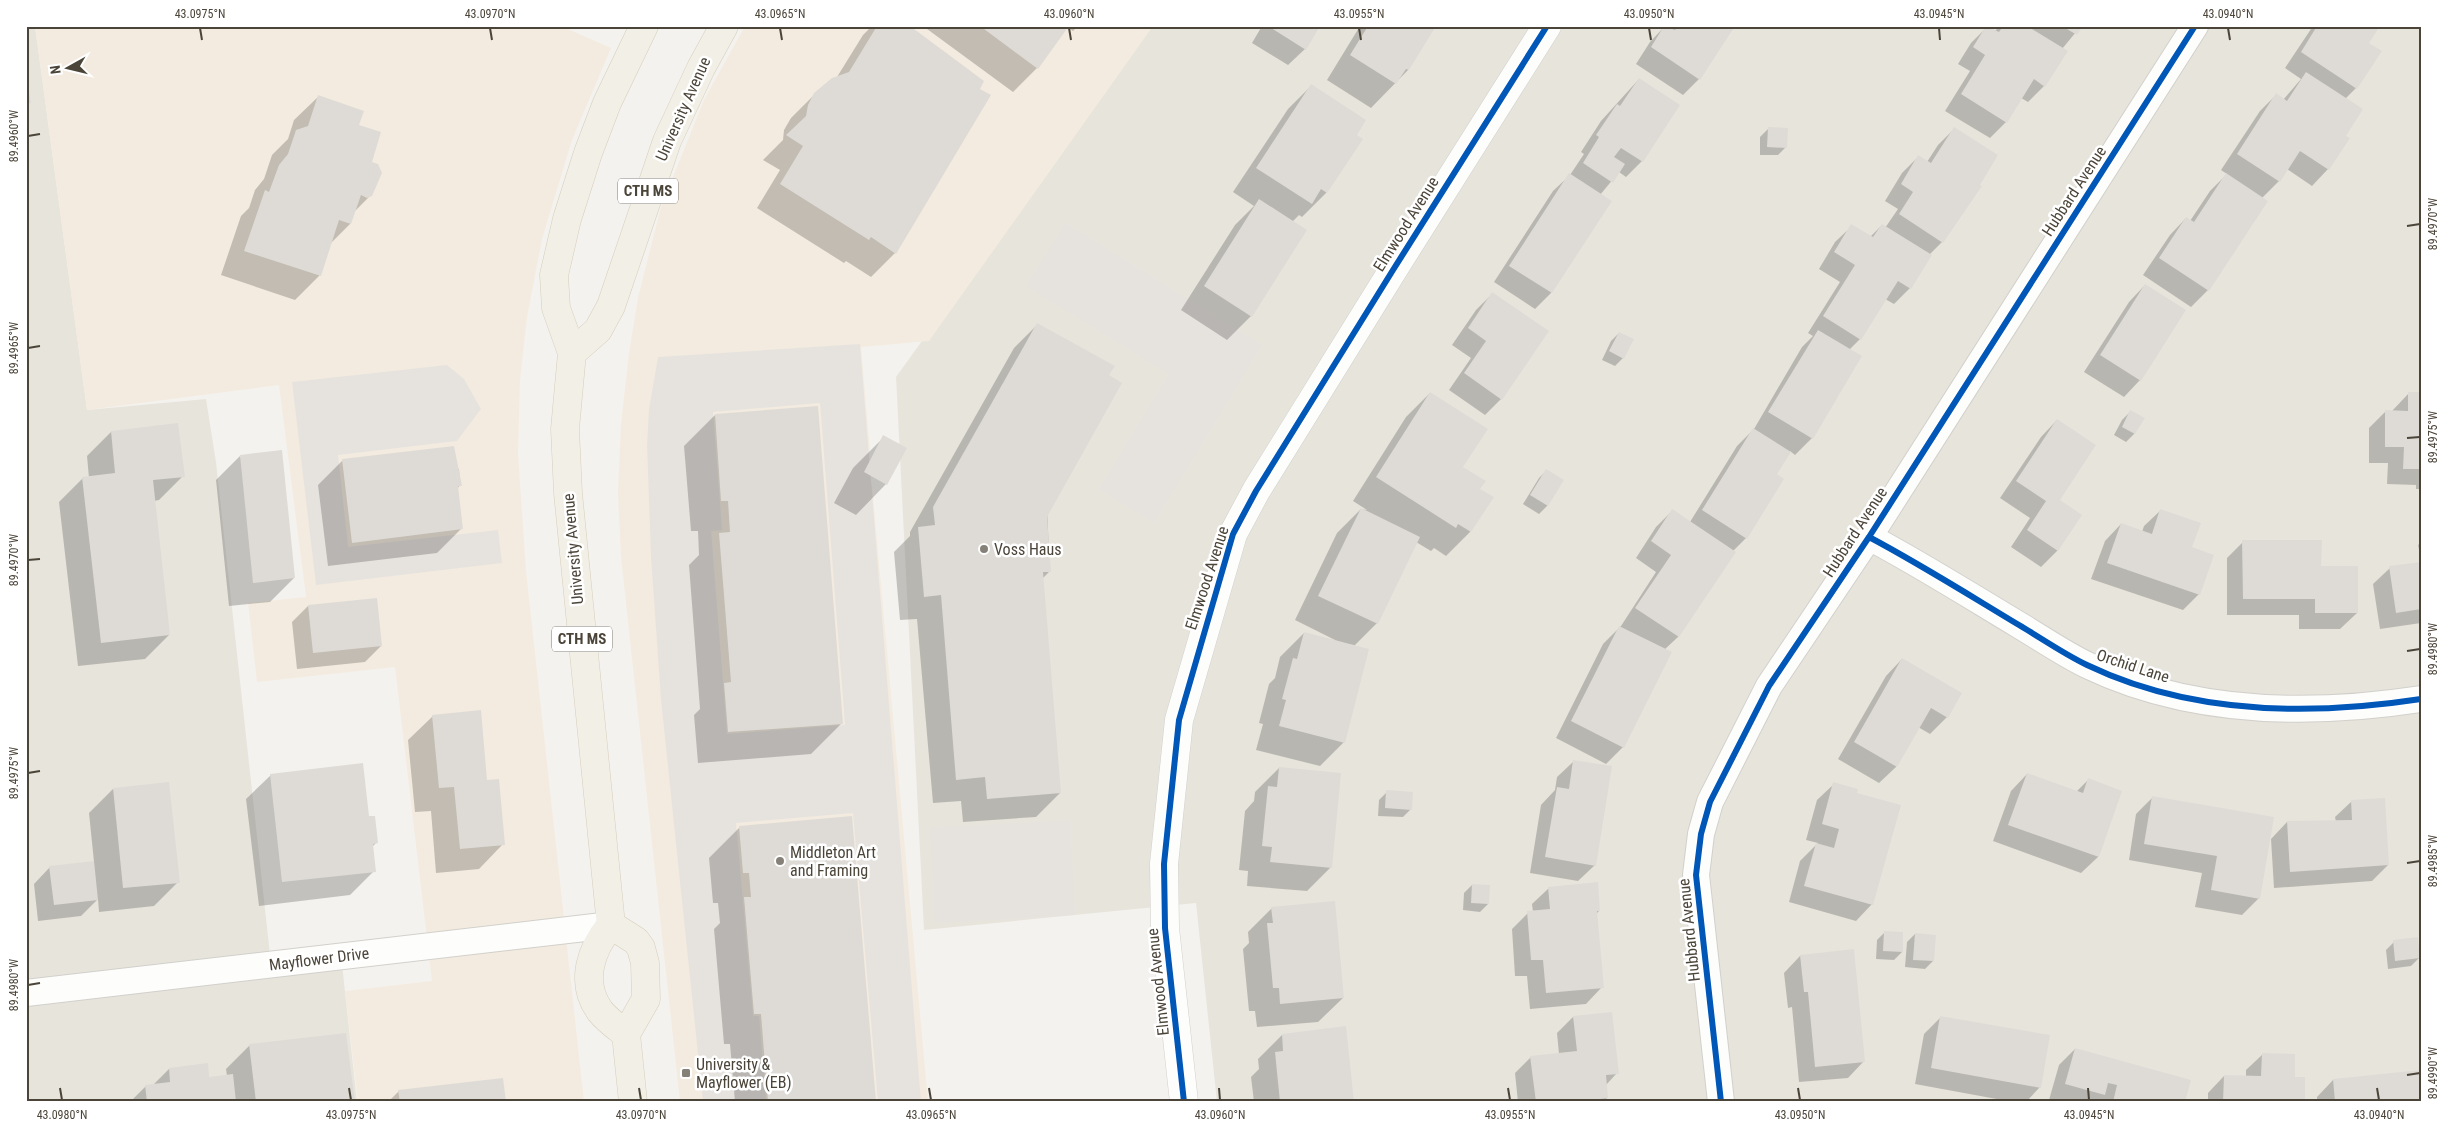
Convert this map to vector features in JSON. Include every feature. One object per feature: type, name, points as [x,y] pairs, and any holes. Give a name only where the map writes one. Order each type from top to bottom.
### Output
[{"type":"main road","name":"University Avenue","points":[[611,925],[569,510],[565,429],[572,353],[559,318],[554,293],[554,275],[560,244],[596,132],[644,26]]},
{"type":"main road","name":"University Avenue","points":[[572,353],[598,330],[611,306],[666,141],[701,68],[724,26]]},
{"type":"main road","points":[[626,1034],[600,1011],[594,999],[591,983],[592,954],[611,925],[636,941],[641,948],[645,963],[646,999],[626,1034],[633,1102]]},
{"type":"street","name":"Elmwood Avenue","points":[[1184,1102],[1165,928],[1164,864],[1179,720],[1233,534],[1256,491],[1547,26]]},
{"type":"street","name":"Hubbard Avenue","points":[[1720,1102],[1696,875],[1701,834],[1710,802],[1769,686],[1869,537],[2195,26]]},
{"type":"street","name":"Orchid Lane","points":[[1869,537],[1909,558],[2086,665],[2148,688],[2239,706],[2295,710],[2378,706],[2421,699]]},
{"type":"street","name":"Mayflower Drive","points":[[26,993],[611,925]]},
{"type":"shaded area","points":[[26,26],[35,26],[87,410],[206,399],[216,462],[271,964],[341,955],[357,1102],[26,1102]]},
{"type":"shaded area","points":[[35,26],[516,26],[534,29],[561,26],[611,48],[572,140],[542,239],[527,317],[520,380],[518,454],[526,571],[584,1102],[358,1102],[345,991],[432,981],[395,667],[257,682],[248,603],[306,597],[279,385],[87,410]]},
{"type":"shaded area","points":[[745,26],[1153,26],[929,341],[861,347],[870,452],[856,476],[872,486],[928,1102],[680,1102],[621,557],[618,493],[621,424],[629,353],[638,298],[661,207],[704,100]]},
{"type":"shaded area","points":[[1149,26],[2421,26],[2421,1102],[1217,1102],[1196,903],[924,930],[896,377]]},
{"type":"shaded area","points":[[1065,223],[1262,345],[1154,523],[1099,489],[1169,374],[1026,286]]},
{"type":"shaded area","points":[[860,344],[921,1102],[878,1102],[853,813],[736,823],[753,1016],[759,1016],[766,1102],[703,1102],[661,700],[651,557],[647,445],[649,409],[658,357]],"holes":[[[820,403],[845,725],[727,734],[711,531],[722,530],[713,412]]]},
{"type":"shaded area","points":[[447,365],[464,379],[481,409],[457,441],[338,455],[348,547],[498,530],[502,563],[316,585],[292,382]]},
{"type":"shaded area","points":[[1070,820],[1075,915],[935,923],[930,828]]},
{"type":"building","points":[[877,26],[910,26],[984,81],[980,89],[991,95],[896,254],[871,237],[869,240],[780,184],[803,146],[786,135],[806,116],[808,105],[814,93],[832,78],[849,72]]},
{"type":"building","points":[[980,26],[1069,26],[1038,69]]},
{"type":"building","points":[[1268,26],[1320,26],[1306,50]]},
{"type":"building","points":[[1368,26],[1436,26],[1409,70],[1406,69],[1396,84],[1350,55]]},
{"type":"building","points":[[1664,26],[1675,30],[1678,26],[1735,26],[1700,80],[1651,47]]},
{"type":"building","points":[[1986,26],[1999,32],[2003,26],[2027,26],[2068,51],[2045,87],[2034,79],[2007,123],[1961,94],[1985,55],[1973,47]]},
{"type":"building","points":[[2062,26],[2083,26],[2077,35]]},
{"type":"building","points":[[2317,26],[2380,26],[2369,43],[2382,51],[2357,89],[2301,52]]},
{"type":"building","points":[[2306,72],[2363,109],[2346,136],[2350,138],[2329,170],[2300,151],[2280,182],[2237,154],[2276,93],[2287,101]]},
{"type":"building","points":[[26,74],[31,103],[26,104]]},
{"type":"building","points":[[1639,78],[1680,105],[1643,162],[1621,148],[1614,157],[1625,164],[1613,183],[1583,163],[1599,137],[1596,135],[1617,104],[1620,106]]},
{"type":"building","points":[[1311,84],[1366,120],[1357,135],[1363,139],[1327,193],[1321,189],[1312,204],[1256,168]]},
{"type":"building","points":[[318,95],[364,111],[359,125],[381,132],[372,162],[378,164],[382,173],[372,196],[367,198],[361,195],[351,224],[339,220],[321,276],[244,251],[265,190],[269,192],[279,165],[288,154],[296,130],[308,126]]},
{"type":"building","points":[[1768,127],[1788,128],[1787,148],[1767,147]]},
{"type":"building","points":[[1954,127],[1998,155],[1980,185],[1982,186],[1943,243],[1899,214],[1913,192],[1901,184],[1918,155],[1931,163]]},
{"type":"building","points":[[1569,173],[1612,201],[1552,293],[1509,266]]},
{"type":"building","points":[[2226,173],[2268,201],[2209,291],[2159,258],[2186,217],[2194,222]]},
{"type":"building","points":[[1259,199],[1307,230],[1252,317],[1204,286]]},
{"type":"building","points":[[1851,224],[1873,237],[1882,224],[1932,255],[1911,289],[1898,281],[1861,340],[1823,316],[1855,265],[1834,252]]},
{"type":"building","points":[[2145,284],[2186,310],[2141,381],[2100,355]]},
{"type":"building","points":[[1492,292],[1549,331],[1502,400],[1464,373],[1486,341],[1468,328]]},
{"type":"building","name":"Voss Haus","points":[[1037,323],[1115,366],[1109,375],[1122,383],[1047,517],[1051,572],[1043,572],[1061,793],[987,799],[985,777],[956,780],[941,595],[924,597],[918,527],[935,525],[933,507]]},
{"type":"building","points":[[1818,330],[1862,356],[1813,439],[1768,412]]},
{"type":"building","points":[[1619,332],[1634,339],[1624,359],[1609,351]]},
{"type":"building","points":[[1430,392],[1488,429],[1463,467],[1486,481],[1480,489],[1494,497],[1471,532],[1458,524],[1456,528],[1376,477]]},
{"type":"building","points":[[2408,392],[2421,392],[2421,469],[2403,469],[2404,447],[2385,447],[2385,410],[2408,411]]},
{"type":"building","points":[[818,406],[843,724],[728,732],[724,683],[731,682],[719,533],[730,532],[728,501],[721,501],[715,414]]},
{"type":"building","points":[[2130,410],[2145,418],[2135,434],[2122,427]]},
{"type":"building","points":[[2057,419],[2096,445],[2060,500],[2082,515],[2058,551],[2027,530],[2046,501],[2016,481]]},
{"type":"building","points":[[178,423],[185,477],[153,480],[170,635],[101,643],[82,477],[115,473],[111,431]]},
{"type":"building","points":[[1753,428],[1791,452],[1777,474],[1784,479],[1747,539],[1702,510]]},
{"type":"building","points":[[883,435],[907,448],[887,485],[864,472]]},
{"type":"building","points":[[454,446],[462,486],[458,486],[463,529],[352,543],[342,459]]},
{"type":"building","points":[[282,450],[295,578],[253,583],[240,455]]},
{"type":"building","points":[[1546,469],[1564,480],[1548,506],[1530,495]]},
{"type":"building","points":[[1361,508],[1420,537],[1378,624],[1318,596]]},
{"type":"building","points":[[1672,509],[1736,552],[1679,637],[1635,608],[1671,555],[1651,541]]},
{"type":"building","points":[[2160,509],[2201,523],[2192,547],[2214,555],[2200,595],[2107,563],[2121,523],[2152,534]]},
{"type":"building","points":[[2242,540],[2322,540],[2321,566],[2358,566],[2358,613],[2315,613],[2315,599],[2243,599]]},
{"type":"building","points":[[2421,562],[2421,609],[2396,613],[2389,566]]},
{"type":"building","points":[[377,598],[382,646],[313,653],[308,605]]},
{"type":"building","points":[[1619,626],[1672,652],[1624,748],[1571,721]]},
{"type":"building","points":[[1304,632],[1369,649],[1345,743],[1279,726],[1286,700],[1282,699],[1293,658],[1297,659]]},
{"type":"building","points":[[1902,658],[1962,693],[1948,718],[1931,708],[1897,767],[1854,742]]},
{"type":"building","points":[[481,710],[487,780],[499,779],[505,845],[460,849],[454,787],[439,788],[432,715]]},
{"type":"building","points":[[1573,760],[1612,766],[1596,866],[1545,857],[1557,787],[1569,789]]},
{"type":"building","points":[[363,763],[369,816],[375,816],[378,843],[373,844],[376,872],[282,882],[270,774]]},
{"type":"building","points":[[1279,767],[1341,773],[1332,868],[1270,862],[1272,847],[1262,846],[1268,786],[1277,787]]},
{"type":"building","points":[[2027,773],[2083,793],[2088,778],[2122,791],[2099,857],[2008,825]]},
{"type":"building","points":[[169,782],[180,883],[123,888],[113,788]]},
{"type":"building","points":[[1833,782],[1858,789],[1857,793],[1901,805],[1873,905],[1804,886],[1816,843],[1834,848],[1839,829],[1822,824]]},
{"type":"building","points":[[1386,790],[1413,792],[1412,810],[1385,808]]},
{"type":"building","points":[[2152,796],[2274,817],[2260,899],[2211,890],[2217,856],[2144,844]]},
{"type":"building","points":[[2385,798],[2389,865],[2290,872],[2287,821],[2352,820],[2351,800]]},
{"type":"building","points":[[852,816],[876,1102],[768,1102],[761,1014],[754,1014],[744,897],[751,897],[749,873],[743,873],[739,826]]},
{"type":"building","points":[[94,861],[98,900],[54,905],[49,866]]},
{"type":"building","points":[[1598,882],[1600,911],[1597,911],[1604,988],[1546,993],[1543,960],[1531,960],[1527,911],[1550,909],[1548,887]]},
{"type":"building","points":[[1472,884],[1490,885],[1489,904],[1471,903]]},
{"type":"building","points":[[1335,901],[1344,998],[1280,1004],[1279,988],[1273,988],[1267,923],[1273,923],[1271,907]]},
{"type":"building","points":[[1884,931],[1903,932],[1903,952],[1883,951]]},
{"type":"building","points":[[1915,933],[1936,935],[1934,961],[1913,960]]},
{"type":"building","points":[[2418,937],[2420,958],[2395,961],[2393,940]]},
{"type":"building","points":[[1854,949],[1865,1062],[1815,1067],[1808,992],[1804,992],[1800,955]]},
{"type":"building","points":[[1612,1012],[1619,1074],[1606,1075],[1608,1098],[1577,1102],[1536,1102],[1530,1056],[1577,1051],[1573,1016]]},
{"type":"building","points":[[1940,1016],[2050,1035],[2041,1088],[1931,1068]]},
{"type":"building","points":[[1346,1026],[1354,1102],[1280,1102],[1275,1052],[1283,1051],[1282,1034]]},
{"type":"building","points":[[346,1033],[355,1102],[256,1102],[249,1044]]},
{"type":"building","points":[[2075,1048],[2191,1080],[2185,1102],[2113,1102],[2117,1085],[2108,1083],[2105,1095],[2065,1084]]},
{"type":"building","points":[[2262,1053],[2295,1054],[2295,1077],[2305,1077],[2305,1102],[2223,1102],[2224,1075],[2261,1076]]},
{"type":"building","points":[[208,1063],[209,1077],[233,1074],[236,1102],[147,1102],[145,1085],[170,1082],[169,1068]]},
{"type":"building","points":[[2421,1070],[2421,1102],[2335,1102],[2333,1079]]},
{"type":"building","points":[[503,1078],[506,1102],[400,1102],[398,1090]]},
{"type":"building","points":[[27,1087],[29,1102],[26,1102]]},
{"type":"cycle path","points":[[1184,1102],[1165,928],[1164,864],[1179,720],[1233,534],[1256,491],[1547,26]]},
{"type":"cycle path","points":[[1721,1102],[1696,875],[1701,834],[1710,802],[1769,686],[1869,537],[2195,26]]},
{"type":"cycle path","points":[[1869,537],[1926,569],[2078,661],[2127,682],[2167,694],[2251,707],[2294,709],[2337,708],[2421,699]]},
{"type":"place","name":"Voss Haus","points":[[984,549]]},
{"type":"place","name":"Middleton Art and Framing","points":[[780,861]]},
{"type":"place","name":"University & Mayflower (EB)","points":[[686,1073]]}]
